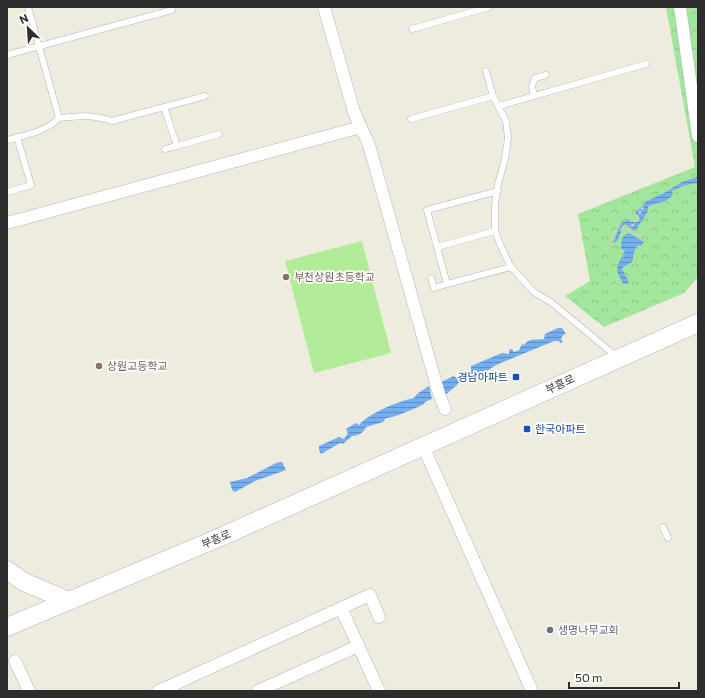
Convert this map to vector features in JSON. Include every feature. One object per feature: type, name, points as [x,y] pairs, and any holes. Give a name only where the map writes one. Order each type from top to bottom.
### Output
[{"type":"street","points":[[324,7],[354,112],[369,145],[435,379],[445,408]]},
{"type":"street","points":[[680,7],[698,136]]},
{"type":"street","points":[[7,223],[361,127]]},
{"type":"street","name":"부흥로","points":[[7,627],[222,536],[698,323]]},
{"type":"street","points":[[423,446],[532,691]]},
{"type":"street","points":[[7,570],[24,582],[69,601]]},
{"type":"street","points":[[158,691],[171,688],[370,595],[379,617]]},
{"type":"street","points":[[340,608],[379,691]]},
{"type":"street","points":[[258,691],[358,646]]},
{"type":"street","points":[[15,661],[29,691]]},
{"type":"lane","points":[[28,7],[59,118]]},
{"type":"lane","points":[[412,29],[489,7]]},
{"type":"lane","points":[[7,55],[172,10]]},
{"type":"lane","points":[[499,106],[646,64]]},
{"type":"lane","points":[[486,71],[493,96],[506,121],[508,138],[495,205],[495,231],[502,249],[512,267],[534,292],[552,303],[618,358]]},
{"type":"lane","points":[[534,96],[532,86],[535,78],[546,75]]},
{"type":"lane","points":[[7,140],[43,130],[52,125],[59,118],[97,116],[112,121],[206,96]]},
{"type":"lane","points":[[411,119],[493,96]]},
{"type":"lane","points":[[164,107],[177,146]]},
{"type":"lane","points":[[165,149],[219,134]]},
{"type":"lane","points":[[7,192],[30,185],[17,137]]},
{"type":"lane","points":[[447,284],[427,210],[498,191]]},
{"type":"lane","points":[[437,247],[495,231]]},
{"type":"lane","points":[[432,278],[434,288],[512,267]]},
{"type":"lane","points":[[663,527],[668,538]]},
{"type":"path","points":[[629,231],[643,207]]},
{"type":"path","points":[[608,245],[619,226],[642,237]]},
{"type":"path","points":[[616,282],[622,282]]},
{"type":"green space","points":[[666,7],[698,7],[698,277],[684,293],[604,327],[565,296],[590,281],[578,214],[695,167]]},
{"type":"green space","points":[[362,241],[391,353],[314,373],[285,261]]},
{"type":"water","points":[[697,177],[698,183],[685,185],[672,191],[672,196],[665,201],[648,207],[648,211],[635,231],[625,224],[620,229],[621,232],[617,241],[613,243],[621,223],[630,219],[629,222],[638,222],[640,218],[635,213],[647,201],[682,182]]},
{"type":"water","points":[[629,233],[644,242],[641,246],[638,245],[635,249],[632,262],[622,268],[629,283],[623,284],[617,269],[621,258],[624,257],[622,254],[625,250],[621,249],[622,240],[626,234]]},
{"type":"water","points":[[558,328],[562,328],[566,334],[563,335],[561,339],[563,342],[560,343],[559,341],[554,341],[496,365],[473,377],[461,380],[445,395],[441,382],[454,376],[456,378],[460,377],[462,370],[465,373],[469,373],[471,371],[471,366],[502,353],[509,354],[509,350],[512,349],[514,352],[519,350],[522,344],[524,345],[528,341],[544,339],[545,334]]},
{"type":"water","points":[[429,386],[432,399],[405,412],[386,418],[383,422],[366,427],[364,431],[352,436],[343,444],[340,443],[321,454],[319,446],[339,437],[344,439],[348,433],[346,429],[356,423],[359,425],[370,416],[385,408],[414,398],[417,394]]},
{"type":"water","points":[[282,462],[286,470],[255,481],[235,492],[232,490],[230,482],[247,478],[276,463]]},
{"type":"place","name":"부천상원초등학교","points":[[286,277]]},
{"type":"place","name":"상원고등학교","points":[[99,366]]},
{"type":"place","name":"경남아파트","points":[[516,377]]},
{"type":"place","name":"한국아파트","points":[[527,429]]},
{"type":"place","name":"생명나무교회","points":[[550,630]]}]
